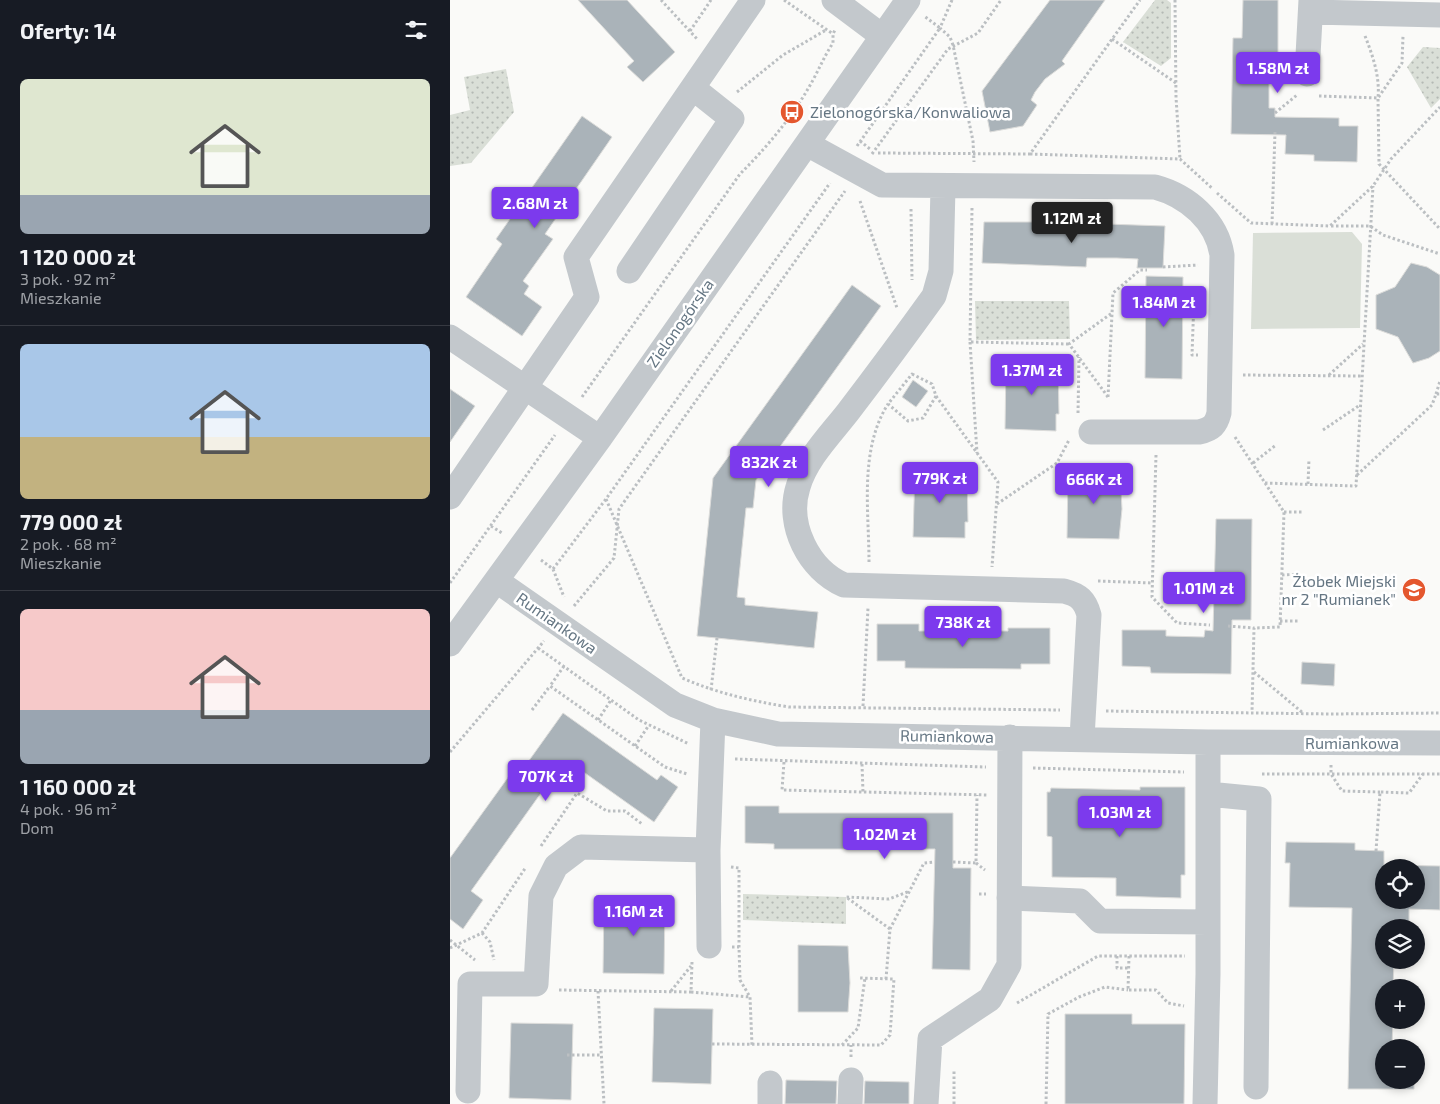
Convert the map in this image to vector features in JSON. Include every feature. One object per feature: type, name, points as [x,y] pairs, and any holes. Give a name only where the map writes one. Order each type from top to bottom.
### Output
[{"type":"street","points":[[450,496],[587,298],[576,257],[753,0]]},
{"type":"street","name":"Zielonogórska","points":[[450,644],[600,438],[908,0]]},
{"type":"street","points":[[841,5],[882,36]]},
{"type":"street","points":[[1309,88],[1311,6],[1365,13],[1440,15]]},
{"type":"street","points":[[629,271],[732,119],[693,88]]},
{"type":"street","points":[[807,144],[850,174],[882,185],[943,187],[1155,187],[1170,192],[1213,226],[1220,240],[1222,265],[1219,412],[1217,423],[1206,430],[1156,432],[1084,427]]},
{"type":"street","points":[[943,187],[942,251],[938,285],[934,296],[816,453],[798,485],[795,499],[798,530],[808,553],[822,572],[844,585],[1064,591],[1077,595],[1082,599],[1089,615],[1082,738]]},
{"type":"street","points":[[450,337],[523,388],[600,438]]},
{"type":"street","name":"Rumiankowa","points":[[497,581],[675,706],[713,720],[778,734],[1082,738],[1208,742],[1440,743]]},
{"type":"street","points":[[709,946],[708,850],[713,720]]},
{"type":"street","points":[[926,1104],[930,1039],[990,999],[1009,965],[1010,737]]},
{"type":"street","points":[[1205,1104],[1208,742]]},
{"type":"street","points":[[1208,794],[1258,799],[1256,1087]]},
{"type":"street","points":[[468,1091],[465,976],[536,984],[541,896],[556,866],[581,847],[708,850]]},
{"type":"street","points":[[1009,898],[1080,901],[1100,921],[1208,922]]},
{"type":"street","points":[[850,1104],[851,1080]]},
{"type":"path","points":[[661,0],[704,46]]},
{"type":"path","points":[[690,30],[711,0]]},
{"type":"path","points":[[784,0],[832,34]]},
{"type":"path","points":[[450,752],[614,558],[619,509],[850,174],[860,141],[940,28],[952,0]]},
{"type":"path","points":[[553,569],[850,174],[873,152],[944,53],[953,45],[978,33],[1001,0]]},
{"type":"path","points":[[1030,154],[1140,0]]},
{"type":"path","points":[[1175,0],[1176,83],[1180,159]]},
{"type":"path","points":[[450,583],[740,174],[766,148],[792,112],[813,80],[825,54],[833,43],[832,34],[841,5]]},
{"type":"path","points":[[1365,13],[1364,33],[1373,54],[1379,88],[1379,164],[1440,229]]},
{"type":"path","points":[[1378,98],[1402,63],[1404,14]]},
{"type":"path","points":[[940,28],[950,37],[953,45],[974,154],[970,342],[977,453]]},
{"type":"path","points":[[732,98],[748,81],[783,55],[826,30]]},
{"type":"path","points":[[1112,39],[1176,83]]},
{"type":"path","points":[[1275,113],[1296,94],[1309,88],[1378,98]]},
{"type":"path","points":[[1330,226],[1374,186],[1391,159],[1440,107]]},
{"type":"path","points":[[1272,224],[1276,132]]},
{"type":"path","points":[[860,141],[873,152],[879,154],[1030,154],[1180,159],[1251,223],[1370,226],[1384,235],[1440,254]]},
{"type":"path","points":[[850,174],[901,341]]},
{"type":"path","points":[[1266,483],[1356,488],[1370,226],[1374,186]]},
{"type":"path","points":[[911,208],[912,284]]},
{"type":"path","points":[[1163,267],[1172,265],[1222,265]]},
{"type":"path","points":[[1069,344],[1108,397],[1113,293],[1140,270],[1147,270]]},
{"type":"path","points":[[970,342],[1069,344],[1112,312]]},
{"type":"path","points":[[1329,376],[1364,343]]},
{"type":"path","points":[[996,504],[1057,462],[1084,427],[1079,356]]},
{"type":"path","points":[[864,706],[869,587],[869,454],[881,416],[912,374],[932,384],[936,396],[998,482],[991,590]]},
{"type":"path","points":[[1220,375],[1362,376]]},
{"type":"path","points":[[1357,475],[1432,404],[1438,394],[1440,381]]},
{"type":"path","points":[[888,404],[908,420],[923,418],[936,396]]},
{"type":"path","points":[[1323,430],[1360,405]]},
{"type":"path","points":[[1219,412],[1284,512],[1280,627],[1228,626]]},
{"type":"path","points":[[1156,432],[1152,597],[1177,623],[1210,626]]},
{"type":"path","points":[[1252,463],[1276,445]]},
{"type":"path","points":[[1308,484],[1309,459]]},
{"type":"path","points":[[606,499],[682,678]]},
{"type":"path","points":[[1284,512],[1302,512]]},
{"type":"path","points":[[491,526],[553,569],[565,598],[583,611]]},
{"type":"path","points":[[1282,575],[1302,574]]},
{"type":"path","points":[[1064,591],[1087,580],[1152,583]]},
{"type":"path","points":[[1280,621],[1299,621]]},
{"type":"path","points":[[1252,712],[1254,628]]},
{"type":"path","points":[[710,690],[717,638]]},
{"type":"path","points":[[532,710],[564,666]]},
{"type":"path","points":[[674,672],[682,678],[710,690],[754,702],[789,707],[864,706],[1331,714]]},
{"type":"path","points":[[1253,672],[1303,714]]},
{"type":"path","points":[[550,686],[665,767],[691,776]]},
{"type":"path","points":[[598,720],[611,700]]},
{"type":"path","points":[[635,746],[649,725]]},
{"type":"path","points":[[784,762],[782,790],[990,796]]},
{"type":"path","points":[[862,764],[863,792]]},
{"type":"path","points":[[1376,851],[1380,792],[1409,793],[1423,774]]},
{"type":"path","points":[[953,862],[976,863],[977,795]]},
{"type":"path","points":[[886,979],[890,929],[911,891],[912,883],[924,863],[934,862]]},
{"type":"path","points":[[890,929],[846,897],[889,899],[911,891]]},
{"type":"path","points":[[482,932],[490,942],[494,966]]},
{"type":"path","points":[[450,940],[465,976]]},
{"type":"path","points":[[691,992],[692,956],[709,946],[739,947],[740,980],[750,997],[752,1045]]},
{"type":"path","points":[[1008,1008],[1098,956],[1186,956]]},
{"type":"path","points":[[1117,956],[1117,968],[1129,968]]},
{"type":"path","points":[[1128,990],[1129,956]]},
{"type":"path","points":[[671,991],[691,965]]},
{"type":"path","points":[[712,1044],[881,1045],[890,1035],[894,979],[859,978]]},
{"type":"path","points":[[842,1045],[858,1028],[865,978]]},
{"type":"path","points":[[536,984],[551,990],[671,991],[750,997]]},
{"type":"path","points":[[1046,1104],[1048,1014],[1078,997],[1105,987],[1128,990],[1156,990],[1168,1003],[1207,1010]]},
{"type":"path","points":[[598,991],[604,1104]]},
{"type":"path","points":[[567,1055],[601,1055]]},
{"type":"path","points":[[954,1068],[954,1104]]},
{"type":"shaded area","points":[[1155,0],[1167,0],[1171,3],[1171,58],[1161,66],[1123,42]]},
{"type":"shaded area","points":[[1423,47],[1440,48],[1440,99],[1431,108],[1407,67]]},
{"type":"shaded area","points":[[506,69],[514,112],[471,163],[450,166],[450,115],[470,110],[464,77]]},
{"type":"shaded area","points":[[1352,232],[1362,244],[1360,328],[1251,329],[1253,233]]},
{"type":"shaded area","points":[[975,301],[1069,301],[1070,339],[976,340]]},
{"type":"shaded area","points":[[743,894],[846,897],[846,924],[743,920]]},
{"type":"building","points":[[578,0],[627,0],[675,52],[643,82],[627,67],[634,61]]},
{"type":"building","points":[[1050,0],[1105,0],[1062,61],[1065,64],[1045,79],[1035,92],[1031,100],[1037,105],[1023,126],[990,132],[982,91]]},
{"type":"building","points":[[1243,0],[1278,0],[1278,66],[1269,67],[1269,108],[1275,108],[1275,117],[1339,118],[1339,126],[1358,126],[1357,162],[1314,161],[1314,155],[1285,154],[1286,135],[1231,134],[1233,38],[1242,38]]},
{"type":"building","points":[[582,116],[612,137],[545,234],[553,239],[523,281],[529,286],[524,294],[542,307],[522,336],[466,297],[502,244],[496,239]]},
{"type":"building","points":[[984,222],[1033,222],[1033,229],[1076,230],[1076,223],[1165,226],[1163,268],[1137,268],[1138,259],[1117,258],[1087,258],[1086,267],[982,263]]},
{"type":"building","points":[[1411,263],[1427,267],[1440,275],[1440,351],[1429,358],[1413,363],[1398,337],[1376,329],[1376,295],[1395,287]]},
{"type":"building","points":[[1146,276],[1183,277],[1182,379],[1145,378]]},
{"type":"building","points":[[852,285],[881,306],[756,480],[753,508],[746,508],[737,597],[745,598],[745,605],[818,612],[814,648],[697,636],[713,478]]},
{"type":"building","points":[[1006,362],[1058,363],[1059,414],[1056,414],[1056,431],[1005,429]]},
{"type":"building","points":[[913,380],[928,391],[916,407],[902,397]]},
{"type":"building","points":[[450,389],[475,406],[450,442]]},
{"type":"building","points":[[915,470],[967,471],[968,522],[965,522],[965,538],[913,537]]},
{"type":"building","points":[[1068,471],[1120,472],[1122,509],[1119,539],[1067,538]]},
{"type":"building","points":[[1216,519],[1252,519],[1251,620],[1232,620],[1231,674],[1151,673],[1150,667],[1122,666],[1122,630],[1166,630],[1166,636],[1204,637],[1205,630],[1213,631]]},
{"type":"building","points":[[877,624],[919,624],[919,631],[1008,631],[1008,628],[1050,628],[1050,664],[1021,664],[1021,669],[905,668],[905,661],[877,661]]},
{"type":"building","points":[[1302,662],[1335,664],[1334,686],[1301,684]]},
{"type":"building","points":[[563,713],[657,780],[661,775],[678,787],[654,822],[571,763],[552,790],[546,786],[471,891],[483,900],[463,929],[450,919],[450,858],[517,765],[523,769]]},
{"type":"building","points":[[1140,787],[1185,787],[1185,875],[1181,875],[1181,898],[1116,896],[1116,878],[1052,877],[1052,837],[1047,836],[1047,792],[1050,792],[1051,788],[1140,790]]},
{"type":"building","points":[[745,806],[779,806],[779,813],[953,813],[953,868],[971,868],[970,970],[932,969],[935,849],[774,849],[774,844],[745,843]]},
{"type":"building","points":[[1286,842],[1355,843],[1355,850],[1384,851],[1384,859],[1375,859],[1375,909],[1409,909],[1409,919],[1375,919],[1375,969],[1394,969],[1393,979],[1375,979],[1375,1029],[1393,1029],[1392,1039],[1375,1039],[1375,1089],[1348,1089],[1352,908],[1289,907],[1290,863],[1285,863]]},
{"type":"building","points":[[1425,866],[1440,866],[1440,910],[1409,909],[1425,909]]},
{"type":"building","points":[[604,900],[665,901],[664,974],[603,973]]},
{"type":"building","points":[[798,945],[848,946],[850,983],[848,1012],[798,1012]]},
{"type":"building","points":[[654,1008],[713,1009],[711,1084],[652,1082]]},
{"type":"building","points":[[1065,1014],[1132,1014],[1132,1024],[1185,1024],[1184,1104],[1065,1104]]},
{"type":"building","points":[[511,1023],[573,1024],[571,1100],[509,1098]]},
{"type":"building","points":[[786,1080],[837,1081],[836,1104],[785,1104]]},
{"type":"building","points":[[865,1081],[909,1082],[909,1104],[864,1104]]},
{"type":"place","name":"Zielonogórska/Konwaliowa","points":[[792,112]]},
{"type":"place","name":"Żłobek Miejski nr 2 \"Rumianek\"","points":[[1414,590]]}]
